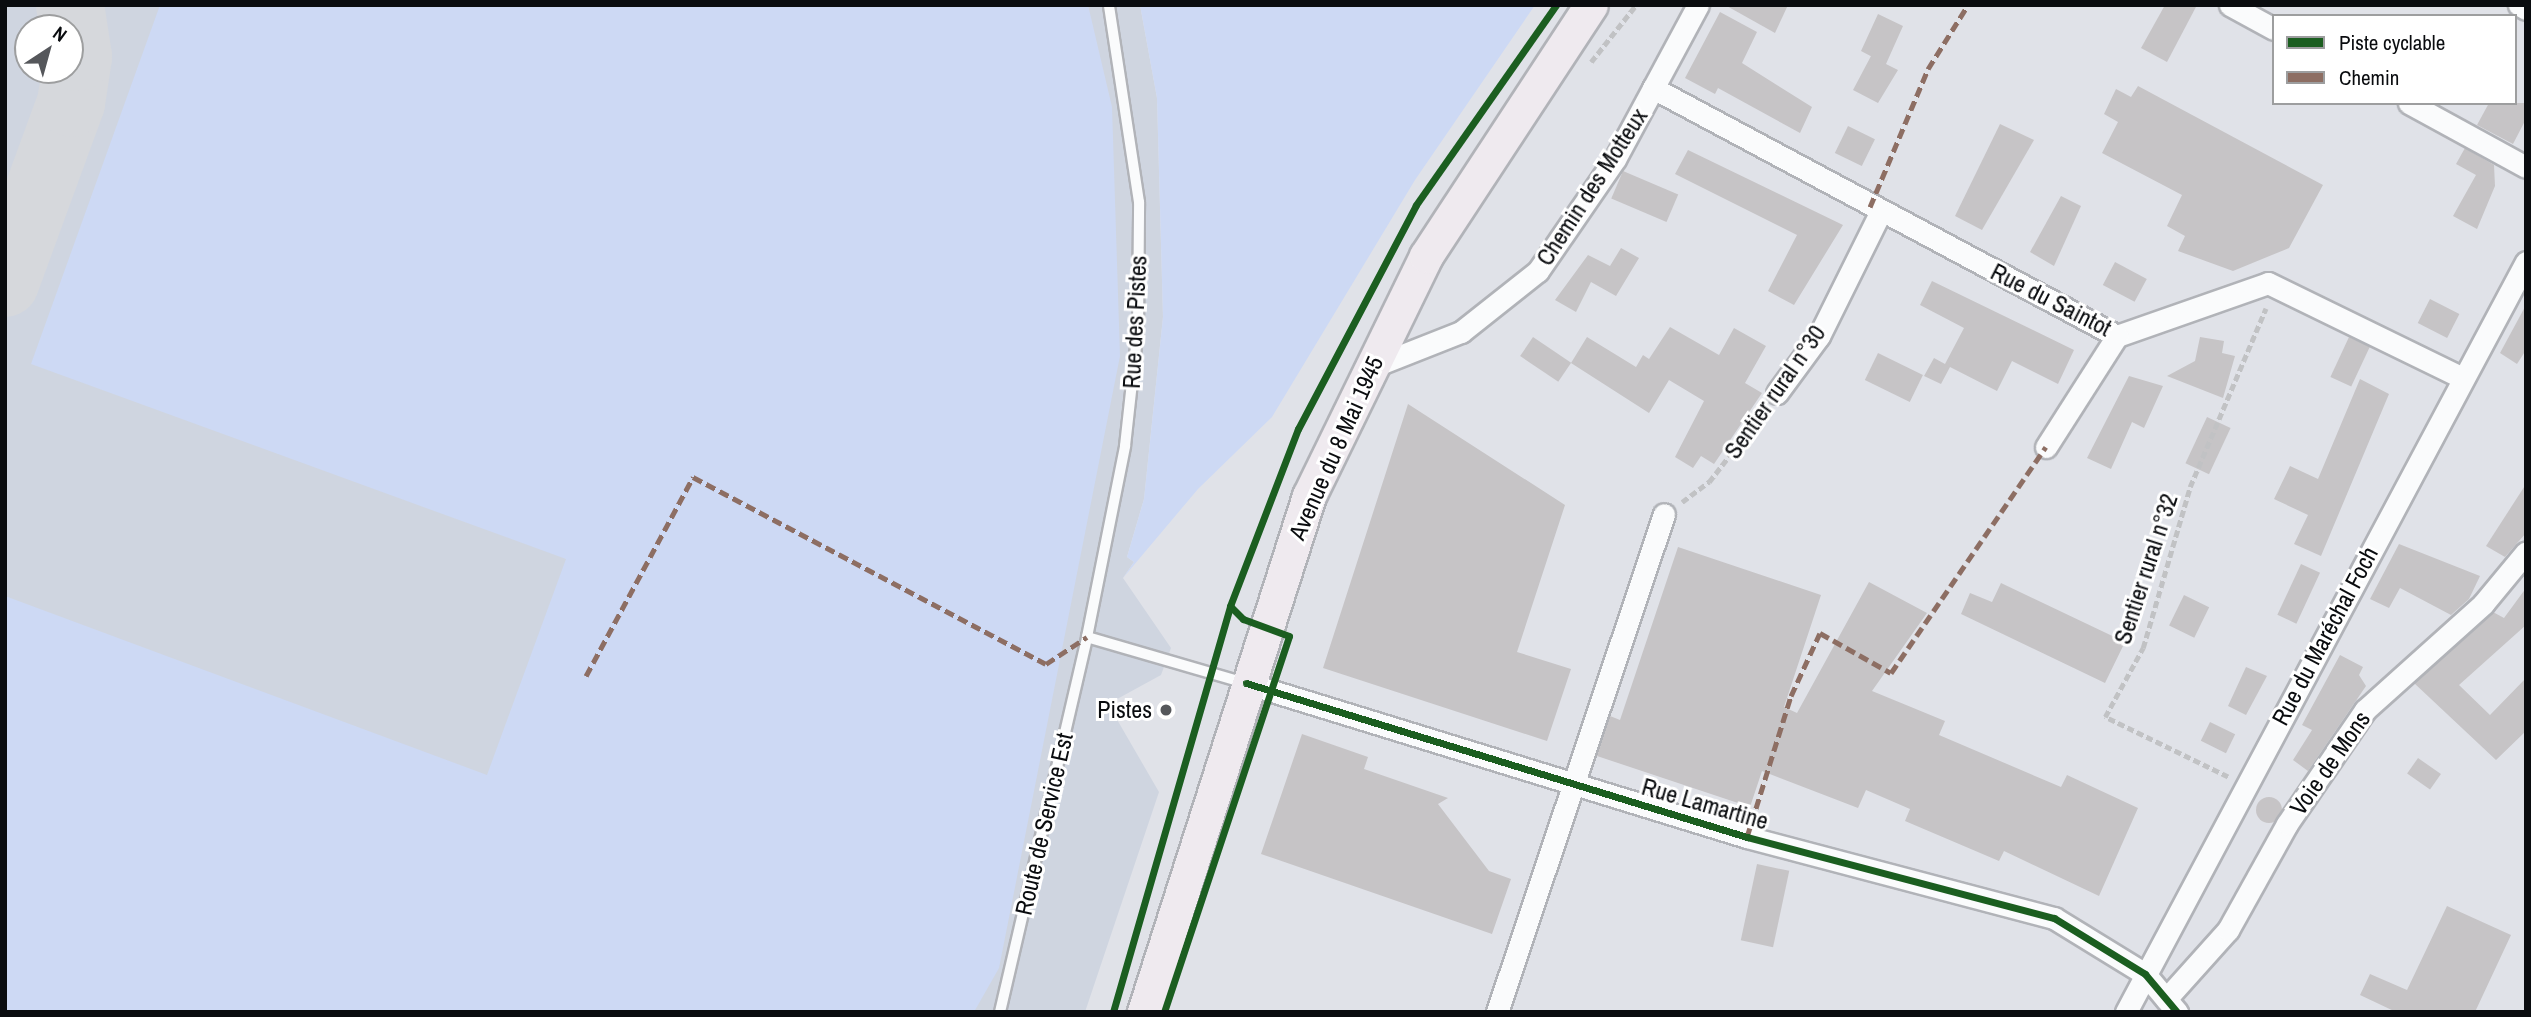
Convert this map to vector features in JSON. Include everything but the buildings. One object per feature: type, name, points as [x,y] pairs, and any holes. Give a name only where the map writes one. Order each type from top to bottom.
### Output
[{"type":"main road","name":"Avenue du 8 Mai 1945","points":[[1144,1012],[1246,683],[1309,496],[1426,256],[1591,5]]},
{"type":"street","name":"Chemin des Motteux","points":[[1372,367],[1461,331],[1538,271],[1615,159],[1698,5]]},
{"type":"street","points":[[2230,5],[2272,28]]},
{"type":"street","points":[[2518,5],[2526,9]]},
{"type":"street","name":"Rue du Saintot","points":[[1653,88],[1880,213],[2116,336],[2268,283]]},
{"type":"street","points":[[2413,105],[2526,167]]},
{"type":"street","name":"Sentier rural n°30","points":[[1777,393],[1819,336],[1880,213]]},
{"type":"street","name":"Rue du Maréchal Foch","points":[[2126,1012],[2526,262]]},
{"type":"street","points":[[2268,283],[2463,378]]},
{"type":"street","points":[[2046,447],[2116,336]]},
{"type":"street","points":[[1497,1012],[1542,890],[1569,783],[1664,514]]},
{"type":"street","name":"Voie de Mons","points":[[2172,1005],[2228,930],[2287,824],[2365,710],[2483,604],[2526,552]]},
{"type":"street","name":"Rue Lamartine","points":[[1246,683],[1569,783],[2054,919],[2145,974],[2172,1005]]},
{"type":"lane","name":"Rue des Pistes","points":[[1087,637],[1125,446],[1138,329],[1139,202],[1109,5]]},
{"type":"lane","points":[[1087,637],[1246,683]]},
{"type":"lane","name":"Route de Service Est","points":[[1000,1012],[1087,637]]},
{"type":"path","points":[[1584,71],[1636,5]]},
{"type":"shaded area","points":[[5,5],[1140,5],[1157,98],[1163,317],[1144,499],[1127,557],[1134,562],[1123,578],[1171,648],[1161,675],[1108,704],[1159,792],[1085,1012],[5,1012]]},
{"type":"shaded area","points":[[160,5],[1088,5],[1112,107],[1120,356],[999,968],[974,1012],[5,1012],[5,596],[487,775],[566,559],[31,364]]},
{"type":"shaded area","points":[[1140,5],[1535,5],[1415,180],[1272,417],[1198,489],[1123,578],[1134,562],[1127,557],[1144,499],[1163,317],[1157,98]]},
{"type":"taxiway","points":[[5,283],[71,103],[78,57],[70,5]]},
{"type":"marked path","points":[[1870,207],[1928,69],[1968,5]]},
{"type":"marked path","points":[[1747,837],[1791,696],[1820,633],[1891,673],[2046,447]]},
{"type":"marked path","points":[[586,676],[693,477],[1046,664],[1087,637]]},
{"type":"cycle path","points":[[1113,1012],[1230,606],[1298,429],[1416,205],[1556,5]]},
{"type":"cycle path","points":[[1164,1012],[1289,636],[1243,619],[1230,606]]},
{"type":"cycle path","points":[[1246,683],[1747,837],[2054,918],[2145,974],[2177,1012]]},
{"type":"place","name":"Pistes","points":[[1166,710]]}]
